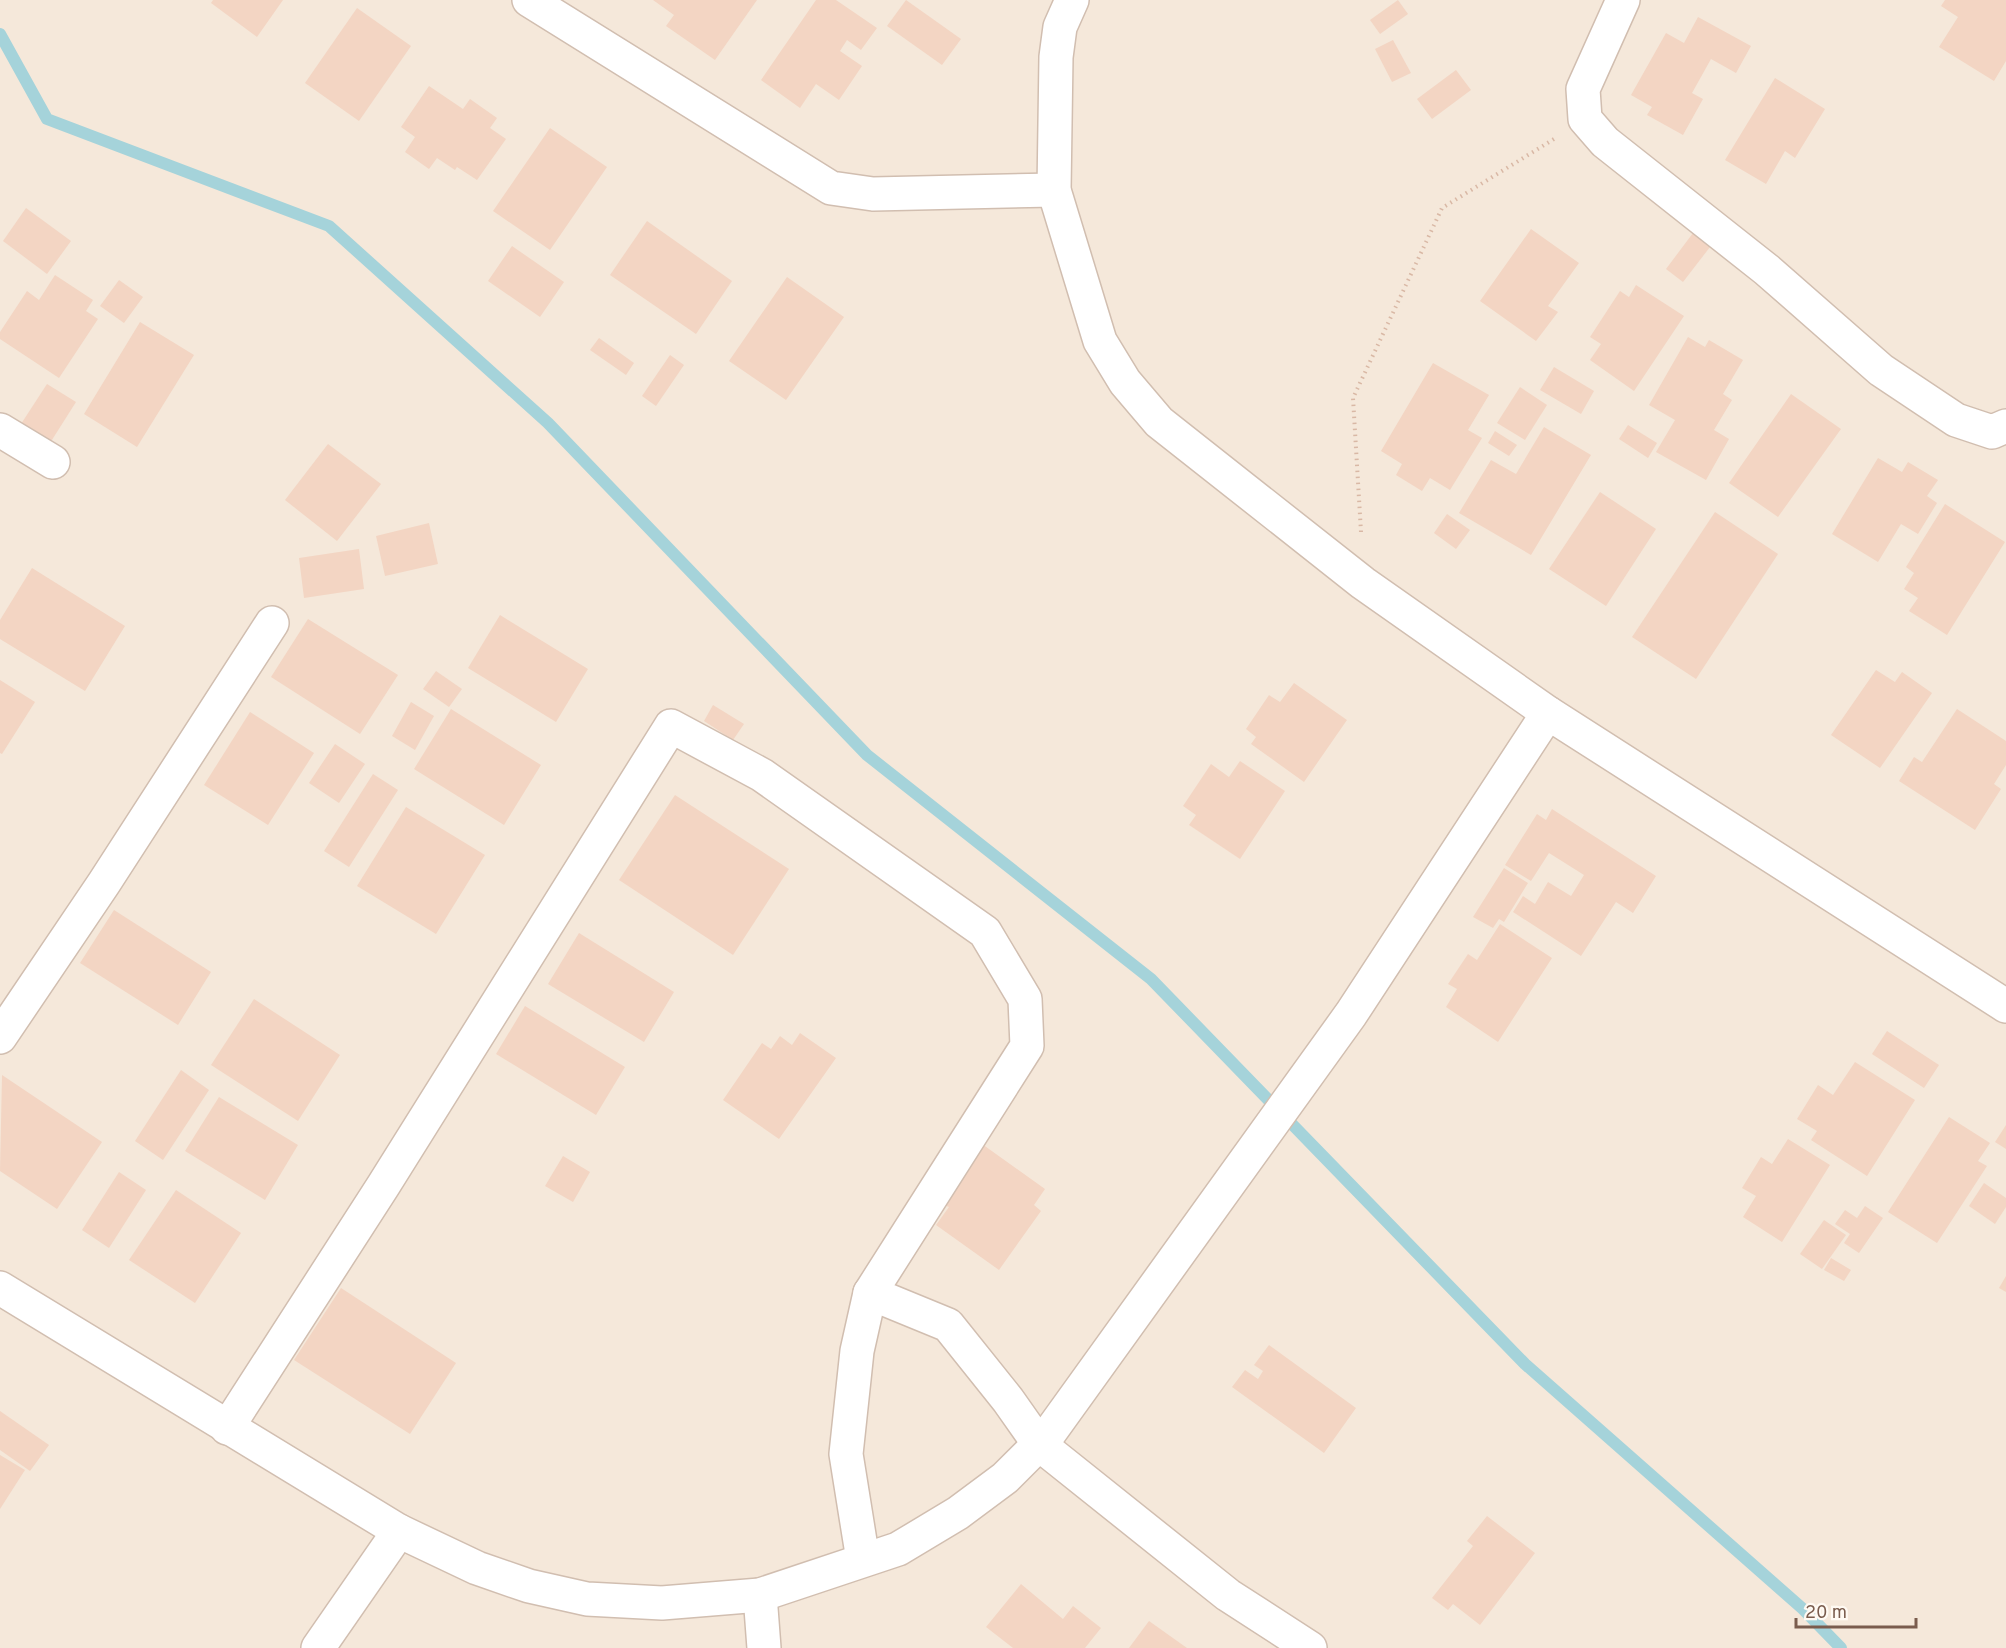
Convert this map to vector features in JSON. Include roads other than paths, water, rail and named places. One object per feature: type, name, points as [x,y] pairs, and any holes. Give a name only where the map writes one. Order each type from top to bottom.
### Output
[{"type":"street","points":[[529,0],[831,188],[873,194],[1054,190]]},
{"type":"street","points":[[1072,0],[1060,27],[1056,57],[1054,190],[1100,341],[1125,382],[1159,422],[1364,583],[1548,713],[2006,1006]]},
{"type":"street","points":[[1623,0],[1583,88],[1585,119],[1605,142],[1767,270],[1881,370],[1956,420],[1992,432],[2006,426]]},
{"type":"street","points":[[0,430],[53,462]]},
{"type":"street","points":[[0,1037],[104,884],[272,623]]},
{"type":"street","points":[[0,1288],[399,1531],[477,1568],[528,1586],[587,1599],[663,1603],[760,1595],[898,1549],[958,1513],[1005,1478],[1039,1444],[1066,1410],[1351,1014],[1548,713]]},
{"type":"street","points":[[227,1428],[390,1176],[671,726],[762,775],[985,932],[1025,999],[1027,1046],[870,1293],[857,1352],[846,1454],[863,1560]]},
{"type":"street","points":[[870,1293],[948,1325],[1008,1400],[1039,1444],[1228,1595],[1310,1648]]},
{"type":"street","points":[[318,1648],[399,1531]]},
{"type":"street","points":[[760,1595],[764,1648]]},
{"type":"waterway","points":[[0,34],[47,119],[329,226],[548,423],[867,755],[1151,979],[1525,1364],[1803,1609],[1841,1648]]}]
